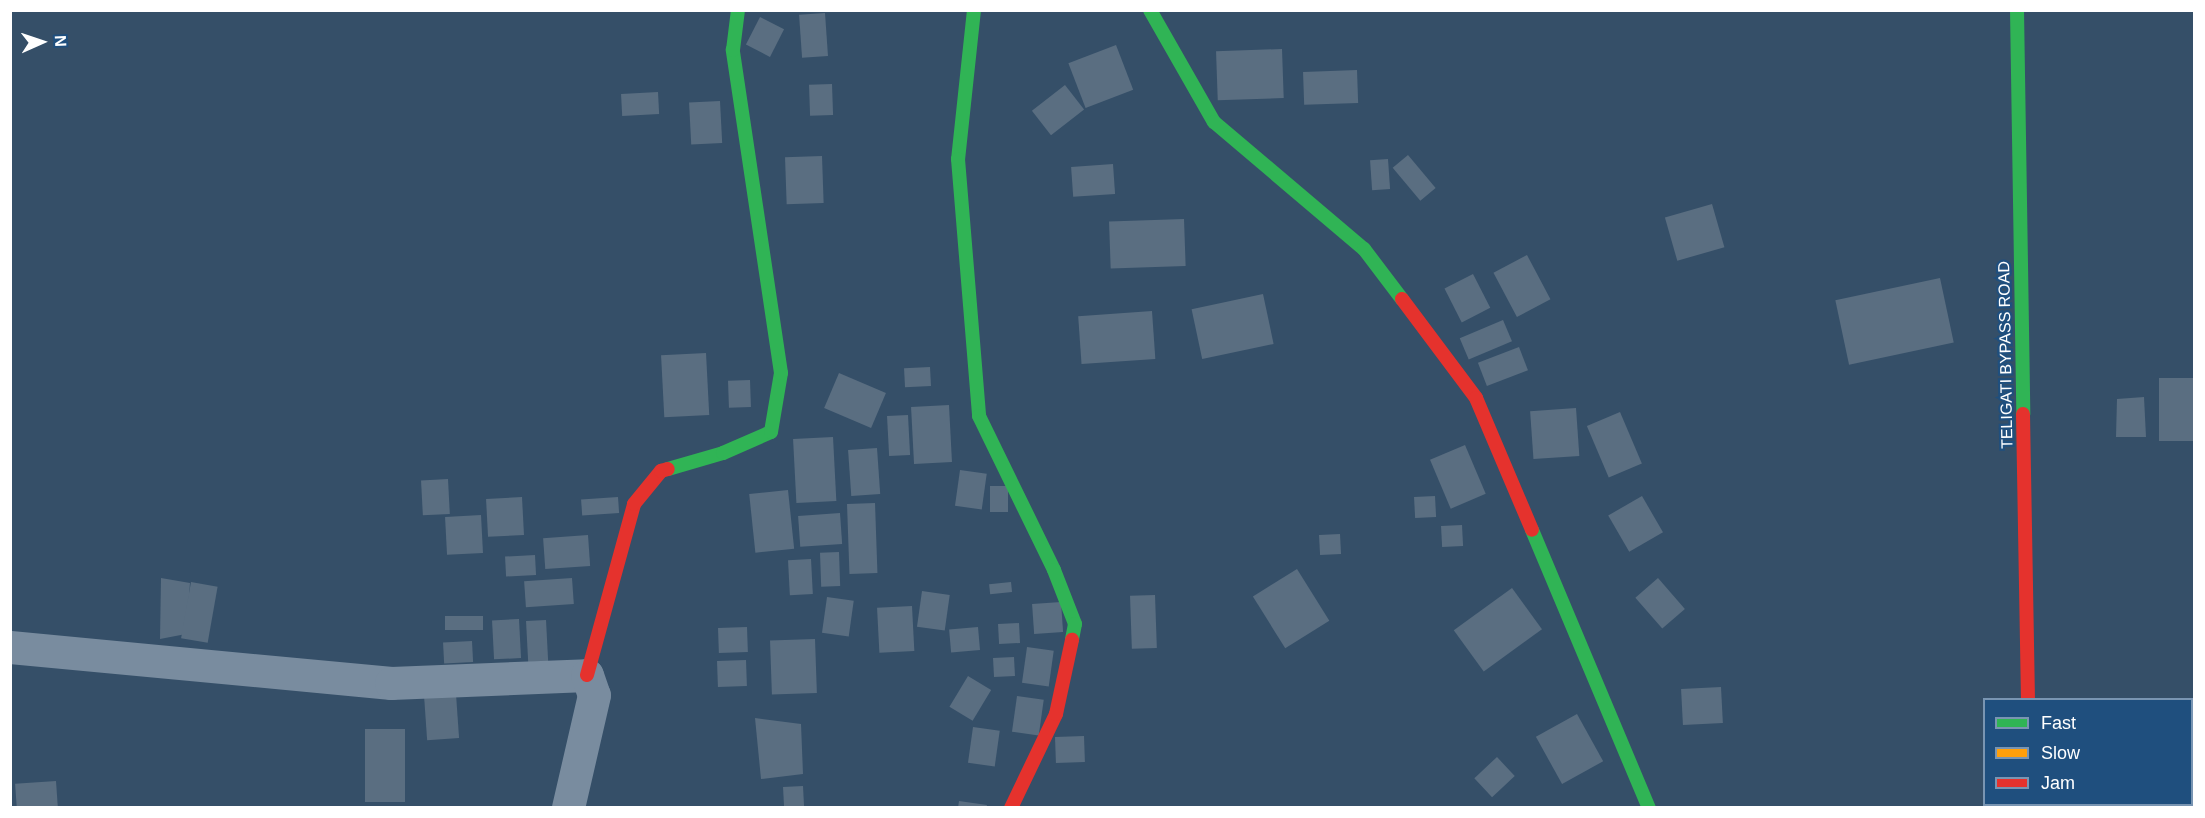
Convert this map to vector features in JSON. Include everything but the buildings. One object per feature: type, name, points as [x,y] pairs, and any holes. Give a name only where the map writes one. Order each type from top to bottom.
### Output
[{"type":"street","points":[[568,807],[594,695],[587,675],[634,504],[661,471],[723,453],[771,432],[781,373],[734,50],[738,10]]},
{"type":"street","points":[[974,10],[958,159],[979,416],[1054,570],[1076,624],[1056,714],[1011,807]]},
{"type":"street","points":[[1150,10],[1214,122],[1364,249],[1476,398],[1649,807]]},
{"type":"street","name":"TELIGATI BYPASS ROAD","points":[[2017,10],[2028,698]]},
{"type":"street","points":[[10,647],[391,682],[587,675]]},
{"type":"traffic: fast","points":[[668,469],[723,453],[771,432],[781,373],[733,50],[738,10]]},
{"type":"traffic: fast","points":[[974,10],[958,159],[979,416],[1054,570],[1075,624],[1072,640]]},
{"type":"traffic: fast","points":[[1150,10],[1214,122],[1364,249],[1402,299]]},
{"type":"traffic: fast","points":[[2017,10],[2023,414]]},
{"type":"traffic: fast","points":[[1532,530],[1649,808]]},
{"type":"traffic: jam","points":[[1402,299],[1476,398],[1532,530]]},
{"type":"traffic: jam","points":[[2023,414],[2028,698]]},
{"type":"traffic: jam","points":[[587,675],[634,504],[661,471],[668,469]]},
{"type":"traffic: jam","points":[[1011,808],[1056,714],[1072,640]]}]
